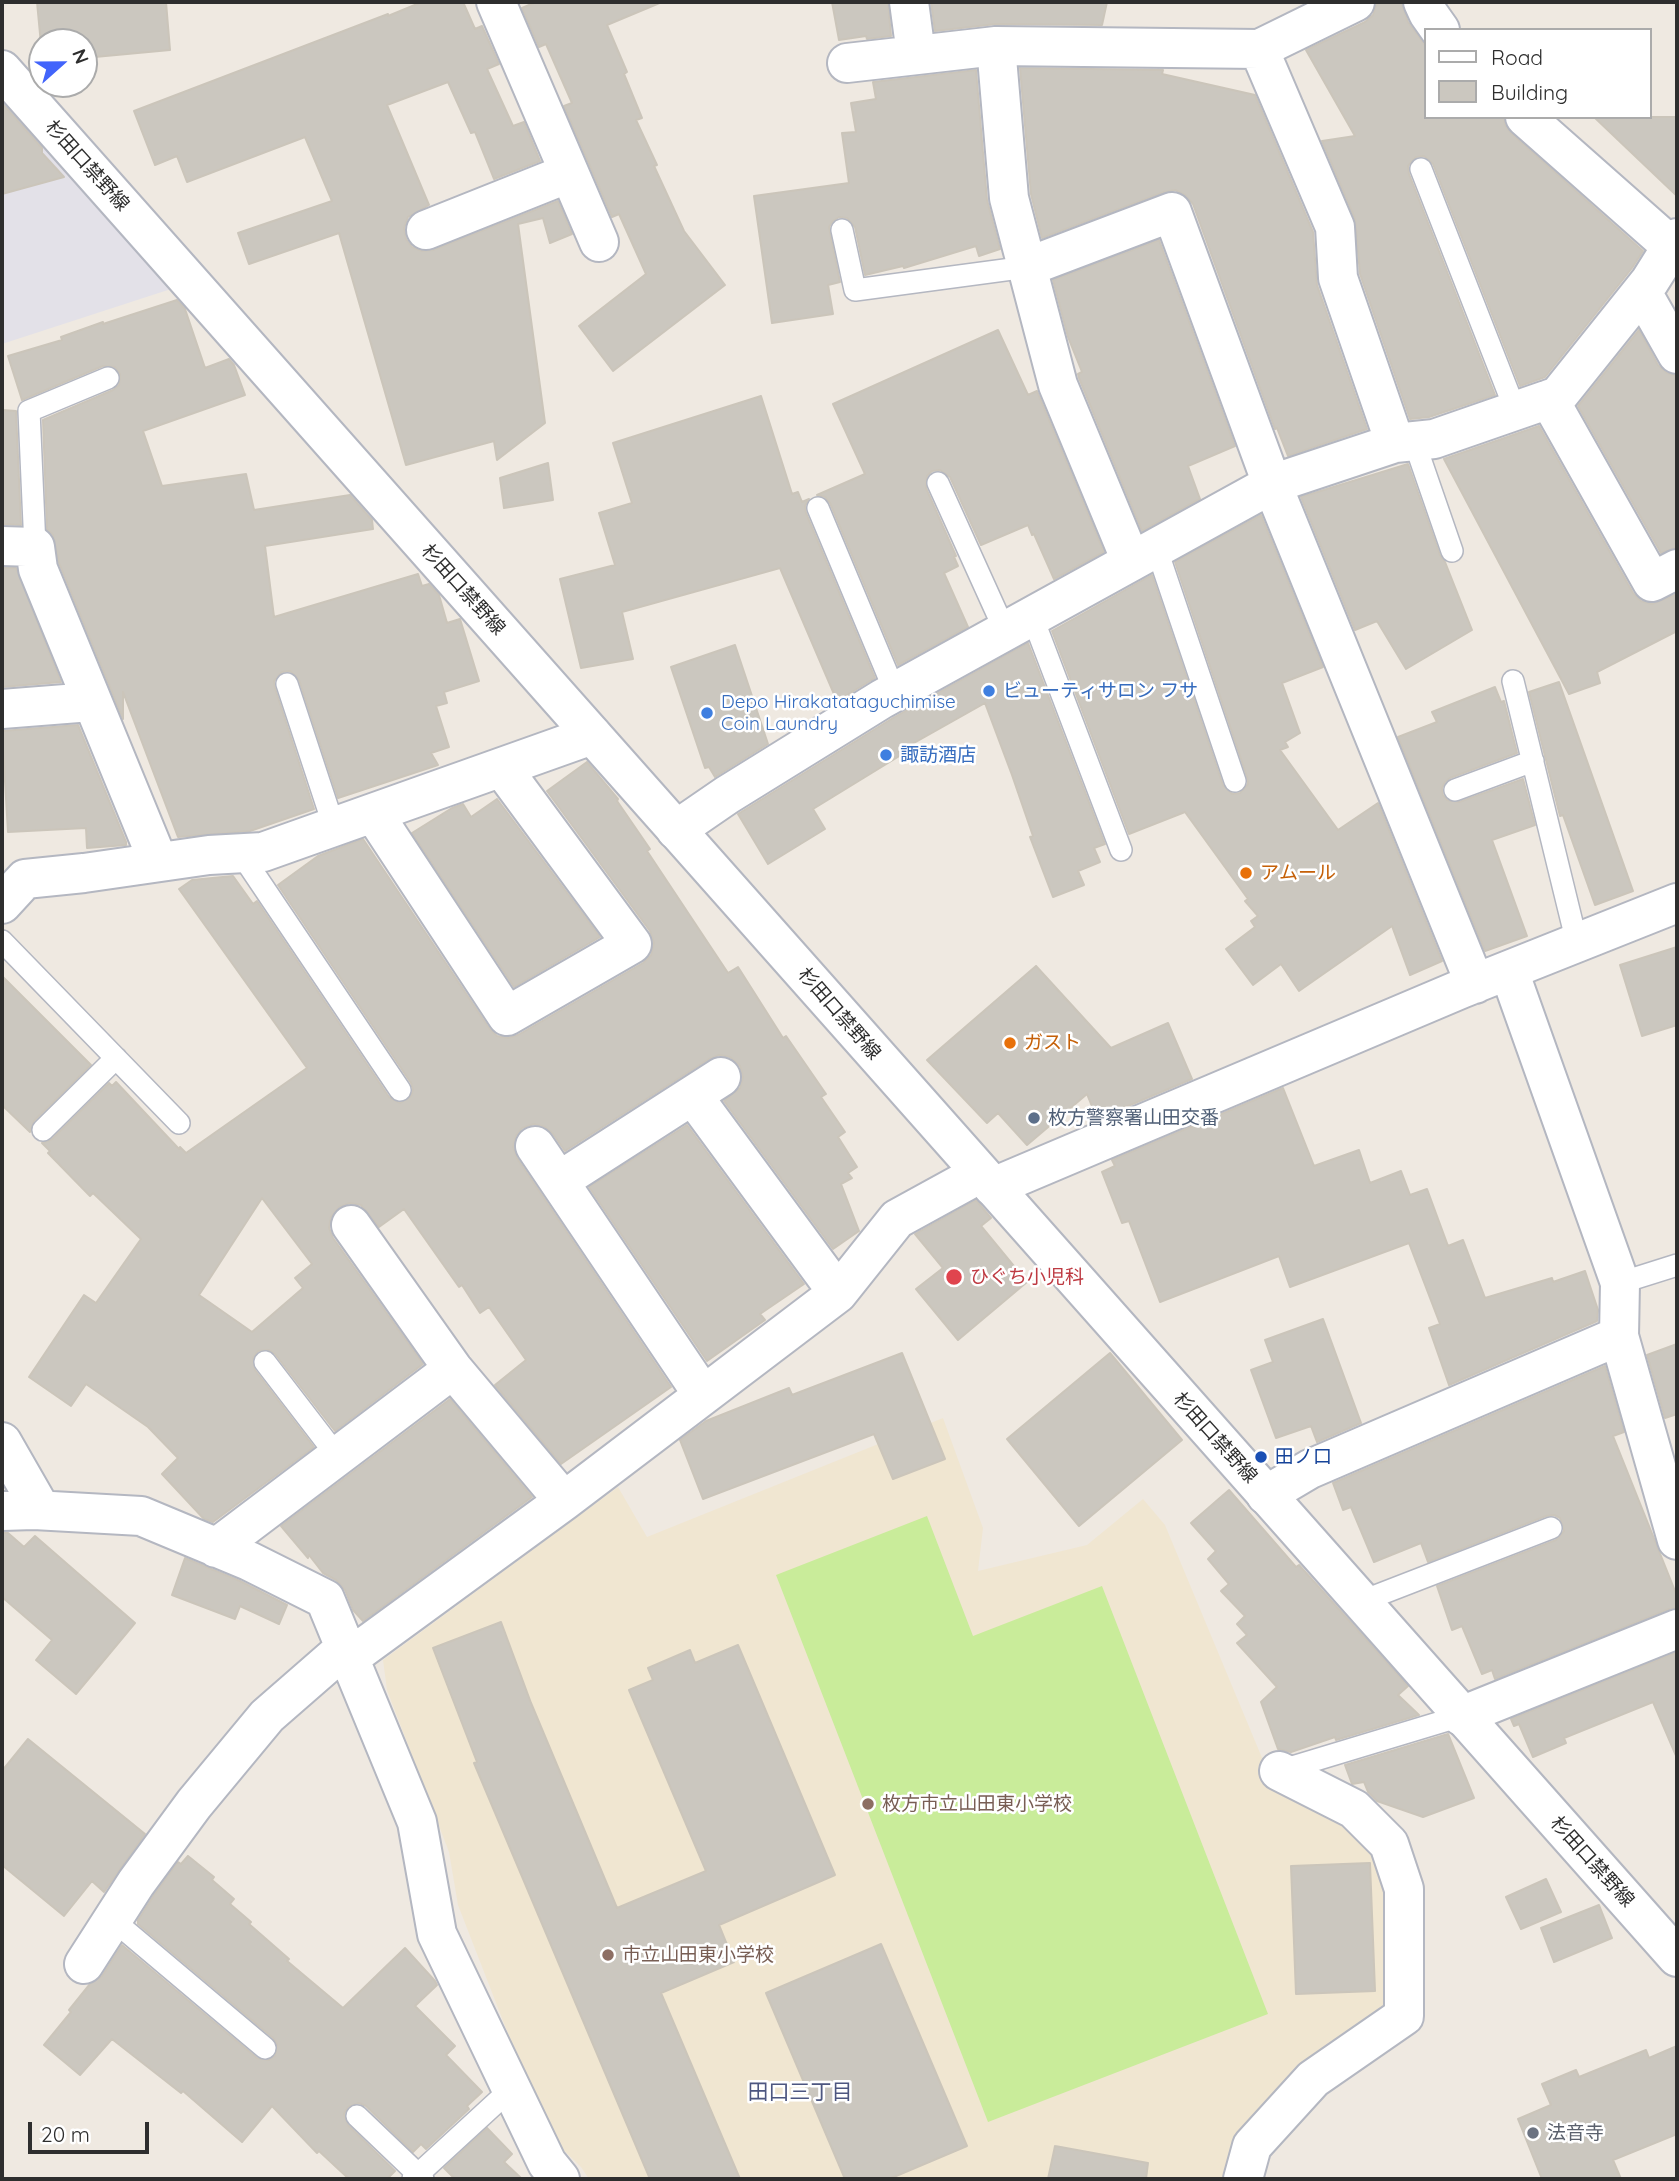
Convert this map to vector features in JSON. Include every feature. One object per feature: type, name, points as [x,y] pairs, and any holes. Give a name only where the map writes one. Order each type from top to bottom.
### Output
[{"type":"street","points":[[496,2],[599,242]]},
{"type":"street","points":[[909,2],[916,54]]},
{"type":"street","points":[[847,63],[996,46],[1259,49],[1355,2]]},
{"type":"street","points":[[1423,2],[1439,28]]},
{"type":"street","points":[[996,46],[1009,198],[1058,385],[1143,554]]},
{"type":"street","points":[[1259,49],[1335,227],[1338,278],[1404,442]]},
{"type":"street","name":"杉田口禁野線","points":[[2,70],[1677,1957]]},
{"type":"street","points":[[676,830],[727,795],[895,692],[1272,484],[1404,442],[1434,439],[1558,396],[1642,292],[1674,242],[1527,119]]},
{"type":"street","points":[[426,230],[569,173]]},
{"type":"street","points":[[1027,267],[1172,212],[1272,484],[1492,977],[1620,1283],[1619,1336],[1677,1539]]},
{"type":"street","points":[[1642,292],[1677,354]]},
{"type":"street","points":[[1533,405],[1652,582],[1677,569]]},
{"type":"street","points":[[18,546],[38,569],[158,861]]},
{"type":"street","points":[[2,709],[91,702]]},
{"type":"street","points":[[2,904],[25,879],[158,861],[263,852],[592,736]]},
{"type":"street","points":[[374,814],[507,1016],[632,944],[502,768]]},
{"type":"street","points":[[84,1964],[136,1883],[194,1804],[267,1716],[347,1653],[565,1501],[838,1293],[897,1219],[986,1180],[1677,903]]},
{"type":"street","points":[[559,1181],[707,1086],[838,1293]]},
{"type":"street","points":[[535,1146],[703,1395]]},
{"type":"street","points":[[352,1225],[453,1369],[565,1501]]},
{"type":"street","points":[[1266,1495],[1310,1469],[1619,1336]]},
{"type":"street","points":[[216,1548],[453,1369]]},
{"type":"street","points":[[2,1442],[41,1510]]},
{"type":"street","points":[[2,1511],[41,1510],[141,1516],[249,1561],[325,1600],[417,1822],[437,1934],[547,2163],[559,2179]]},
{"type":"street","points":[[1461,1716],[1677,1629]]},
{"type":"street","points":[[1243,2179],[1252,2146],[1312,2080],[1404,2016],[1404,1889],[1388,1844],[1354,1810],[1279,1771]]},
{"type":"lane","points":[[1420,169],[1533,405]]},
{"type":"lane","points":[[842,230],[855,290],[1027,267]]},
{"type":"lane","points":[[18,546],[29,411],[108,378]]},
{"type":"lane","points":[[1404,442],[1452,551]]},
{"type":"lane","points":[[938,483],[1018,624],[1121,850]]},
{"type":"lane","points":[[818,508],[895,692]]},
{"type":"lane","points":[[1143,554],[1235,781]]},
{"type":"lane","points":[[1513,681],[1577,943]]},
{"type":"lane","points":[[287,684],[334,827]]},
{"type":"lane","points":[[1455,790],[1533,761]]},
{"type":"lane","points":[[241,854],[400,1090]]},
{"type":"lane","points":[[2,942],[180,1123]]},
{"type":"lane","points":[[43,1130],[116,1058]]},
{"type":"lane","points":[[1620,1283],[1677,1265]]},
{"type":"lane","points":[[265,1362],[338,1457]]},
{"type":"lane","points":[[1360,1602],[1551,1528]]},
{"type":"lane","points":[[1279,1771],[1461,1716]]},
{"type":"lane","points":[[113,1920],[265,2048]]},
{"type":"lane","points":[[357,2116],[418,2178],[511,2089]]},
{"type":"shaded area","points":[[2,93],[174,288],[2,344]]},
{"type":"shaded area","name":"枚方市立山田東小学校","points":[[943,1418],[983,1528],[978,1571],[1087,1545],[1143,1499],[1165,1525],[1275,1789],[1337,1819],[1373,1850],[1392,1910],[1385,2006],[1228,2179],[589,2179],[581,2167],[547,2134],[458,1905],[449,1852],[387,1690],[383,1660],[618,1487],[647,1537]]},
{"type":"green space","points":[[927,1516],[973,1636],[1102,1586],[1268,2014],[988,2122],[776,1575]]},
{"type":"building","points":[[37,2],[166,2],[170,50],[98,57],[98,28],[39,28]]},
{"type":"building","points":[[422,2],[463,2],[475,29],[482,26],[499,64],[487,69],[513,126],[524,122],[540,161],[494,179],[475,132],[471,133],[448,82],[387,105],[429,205],[408,217],[404,228],[406,239],[412,247],[422,251],[433,250],[558,201],[572,234],[550,243],[543,218],[518,224],[545,423],[497,460],[494,441],[406,465],[339,233],[249,264],[238,233],[332,201],[305,137],[187,182],[177,156],[155,165],[134,111]]},
{"type":"building","points":[[536,2],[662,2],[607,25],[627,72],[624,74],[642,118],[636,120],[657,165],[654,166],[684,231],[725,285],[613,371],[579,326],[646,274],[619,214],[612,217],[564,106],[572,103],[546,44],[539,47],[522,8]]},
{"type":"building","points":[[832,2],[888,2],[891,36],[839,40]]},
{"type":"building","points":[[931,2],[1107,2],[1102,25],[996,24],[935,31]]},
{"type":"building","points":[[1381,2],[1401,2],[1408,22],[1424,44],[1424,119],[1504,119],[1511,133],[1643,251],[1545,377],[1520,386],[1433,164],[1424,156],[1416,157],[1408,166],[1409,174],[1495,395],[1429,417],[1410,419],[1360,274],[1355,219],[1322,141],[1355,136],[1306,50],[1365,22],[1373,15],[1376,5]]},
{"type":"building","points":[[1020,68],[1163,70],[1162,74],[1255,95],[1313,232],[1317,285],[1367,429],[1288,456],[1277,428],[1275,429],[1193,204],[1185,195],[1175,190],[1164,192],[1042,238],[1031,194]]},
{"type":"building","points":[[976,70],[987,200],[1000,249],[979,256],[976,246],[904,268],[903,266],[865,275],[855,227],[847,218],[839,217],[829,227],[840,282],[828,285],[833,314],[772,323],[754,196],[849,183],[842,133],[856,132],[851,103],[876,99],[873,82]]},
{"type":"building","points":[[2,103],[42,148],[42,153],[64,177],[2,194]]},
{"type":"building","points":[[1677,117],[1677,196],[1596,119]]},
{"type":"building","points":[[1159,240],[1235,446],[1188,466],[1200,499],[1142,531],[1079,378],[1078,374],[1082,372],[1068,337],[1053,280]]},
{"type":"building","points":[[177,300],[185,309],[205,368],[229,359],[234,365],[245,395],[143,431],[162,486],[246,474],[254,510],[350,495],[372,520],[373,529],[265,546],[274,617],[418,574],[422,586],[429,584],[439,595],[447,623],[460,619],[479,681],[444,692],[447,703],[436,706],[449,747],[431,753],[438,765],[338,798],[299,680],[290,671],[282,672],[274,681],[275,688],[314,809],[250,831],[178,837],[123,692],[123,719],[59,563],[53,535],[47,529],[43,420],[113,390],[119,385],[120,374],[115,367],[103,366],[22,400],[8,356],[62,340],[61,337],[103,322]]},
{"type":"building","points":[[998,330],[1028,395],[1037,391],[1104,552],[1054,579],[1028,525],[981,545],[950,477],[940,470],[932,471],[927,476],[926,488],[958,566],[944,573],[968,627],[898,665],[830,503],[825,497],[817,495],[865,474],[833,404]]},
{"type":"building","points":[[1639,330],[1658,365],[1667,373],[1677,376],[1677,547],[1661,553],[1578,406]]},
{"type":"building","points":[[761,396],[792,494],[798,492],[802,502],[809,499],[805,506],[806,513],[875,678],[837,701],[780,568],[622,612],[633,659],[581,668],[560,579],[615,565],[599,513],[632,503],[613,443]]},
{"type":"building","points":[[2,410],[16,411],[21,525],[2,524]]},
{"type":"building","points":[[1539,426],[1633,593],[1641,601],[1652,604],[1677,594],[1677,631],[1597,672],[1600,683],[1569,694],[1444,459]]},
{"type":"building","points":[[548,463],[553,500],[504,508],[500,478]]},
{"type":"building","points":[[1408,464],[1440,555],[1472,630],[1406,669],[1377,621],[1355,630],[1301,497]]},
{"type":"building","points":[[1261,515],[1323,667],[1282,683],[1300,733],[1285,742],[1288,747],[1280,750],[1338,830],[1378,803],[1442,961],[1410,975],[1392,926],[1299,991],[1281,964],[1253,985],[1226,949],[1255,927],[1251,921],[1258,916],[1185,812],[1129,834],[1052,631],[1152,575],[1223,785],[1232,794],[1240,793],[1248,784],[1247,777],[1175,562]]},
{"type":"building","points":[[2,568],[16,568],[61,682],[2,687]]},
{"type":"building","points":[[1028,643],[1105,844],[1094,848],[1100,862],[1078,871],[1084,885],[1053,897],[985,703],[898,752],[901,755],[813,809],[825,829],[768,864],[738,814],[893,718]]},
{"type":"building","points":[[735,645],[768,744],[715,777],[709,767],[705,768],[671,667]]},
{"type":"building","points":[[1559,682],[1633,891],[1595,905],[1563,815],[1560,816],[1529,692]]},
{"type":"building","points":[[1495,687],[1501,702],[1504,701],[1517,753],[1450,778],[1442,788],[1447,800],[1459,802],[1523,779],[1535,825],[1492,840],[1527,936],[1485,951],[1398,737],[1437,722],[1432,712]]},
{"type":"building","points":[[78,725],[126,845],[87,848],[86,828],[8,832],[2,731]]},
{"type":"building","points":[[587,762],[618,799],[650,849],[647,851],[728,973],[738,967],[783,1038],[786,1036],[826,1094],[821,1097],[845,1132],[838,1137],[857,1167],[848,1173],[852,1178],[841,1184],[859,1231],[833,1249],[724,1101],[740,1088],[743,1077],[740,1066],[730,1057],[719,1055],[709,1059],[565,1151],[545,1127],[534,1124],[522,1128],[513,1147],[517,1158],[671,1387],[561,1464],[495,1385],[526,1360],[489,1307],[480,1313],[404,1209],[379,1227],[361,1205],[350,1203],[339,1207],[331,1217],[329,1228],[333,1238],[423,1364],[335,1431],[275,1354],[269,1350],[258,1351],[253,1358],[255,1370],[314,1447],[213,1522],[204,1519],[162,1474],[178,1458],[148,1427],[86,1384],[71,1406],[29,1377],[84,1295],[96,1303],[141,1239],[93,1193],[90,1196],[48,1153],[50,1151],[42,1143],[52,1139],[109,1083],[112,1086],[116,1082],[179,1149],[180,1147],[186,1153],[307,1068],[179,889],[192,880],[233,876],[253,904],[257,901],[389,1097],[400,1103],[411,1096],[411,1083],[278,885],[318,856],[363,839],[489,1028],[497,1036],[508,1038],[518,1035],[643,963],[651,955],[654,943],[650,931],[547,791]],"holes":[[[262,1198],[312,1264],[295,1278],[303,1288],[252,1332],[199,1295]]]},
{"type":"building","points":[[497,799],[600,937],[514,987],[412,833],[452,808],[463,804],[471,817]]},
{"type":"building","points":[[1677,947],[1677,1025],[1642,1036],[1620,965]]},
{"type":"building","points":[[1036,966],[1111,1048],[1168,1023],[1192,1079],[1097,1119],[1087,1094],[1027,1145],[998,1113],[987,1123],[927,1060]]},
{"type":"building","points":[[2,976],[91,1065],[34,1121],[30,1132],[2,1105]]},
{"type":"building","points":[[1283,1088],[1314,1166],[1359,1150],[1370,1183],[1401,1171],[1410,1195],[1427,1189],[1448,1246],[1463,1240],[1485,1298],[1552,1278],[1553,1282],[1585,1271],[1598,1310],[1597,1321],[1449,1385],[1429,1328],[1440,1324],[1409,1243],[1290,1287],[1279,1256],[1160,1302],[1129,1221],[1122,1223],[1102,1172],[1115,1166],[1112,1160]]},
{"type":"building","points":[[687,1125],[804,1284],[760,1314],[765,1320],[707,1361],[589,1187]]},
{"type":"building","points":[[976,1200],[991,1218],[981,1226],[1027,1282],[958,1340],[916,1289],[943,1268],[915,1234]]},
{"type":"building","points":[[1323,1319],[1361,1423],[1317,1442],[1311,1426],[1276,1438],[1251,1370],[1273,1362],[1265,1340]]},
{"type":"building","points":[[1677,1344],[1677,1414],[1665,1418],[1647,1355]]},
{"type":"building","points":[[902,1353],[945,1459],[893,1479],[874,1434],[703,1499],[680,1440],[706,1421],[789,1388],[792,1395]]},
{"type":"building","points":[[1110,1353],[1182,1440],[1079,1526],[1007,1439]]},
{"type":"building","points":[[1605,1366],[1624,1432],[1613,1436],[1677,1596],[1677,1608],[1495,1679],[1492,1670],[1482,1674],[1462,1626],[1452,1630],[1437,1586],[1556,1540],[1564,1531],[1560,1518],[1554,1515],[1546,1516],[1428,1562],[1421,1543],[1374,1562],[1351,1507],[1343,1510],[1333,1483]]},
{"type":"building","points":[[450,1399],[532,1497],[363,1621],[353,1610],[345,1590],[336,1580],[323,1573],[309,1555],[308,1558],[281,1526]]},
{"type":"building","points":[[1229,1490],[1296,1567],[1299,1565],[1408,1686],[1398,1695],[1419,1715],[1336,1740],[1335,1737],[1291,1752],[1278,1749],[1261,1702],[1277,1687],[1237,1643],[1247,1635],[1237,1624],[1245,1616],[1221,1591],[1229,1584],[1208,1559],[1216,1551],[1191,1523]]},
{"type":"building","points":[[2,1533],[8,1533],[24,1547],[35,1536],[135,1623],[76,1694],[36,1660],[52,1640],[2,1597]]},
{"type":"building","points":[[185,1558],[240,1581],[287,1605],[279,1624],[240,1606],[235,1619],[172,1595]]},
{"type":"building","points":[[501,1622],[531,1703],[617,1908],[706,1871],[629,1690],[653,1680],[648,1668],[690,1650],[695,1663],[738,1645],[835,1875],[719,1925],[734,1962],[661,1993],[740,2179],[650,2179],[474,1763],[477,1762],[433,1648]]},
{"type":"building","points":[[1677,1652],[1677,1758],[1653,1702],[1564,1738],[1566,1743],[1533,1757],[1519,1724],[1514,1726],[1511,1719]]},
{"type":"building","points":[[1448,1734],[1474,1798],[1423,1817],[1377,1801],[1368,1792],[1364,1782],[1352,1784],[1345,1765]]},
{"type":"building","points":[[28,1739],[145,1834],[104,1892],[92,1881],[64,1916],[2,1865],[2,1771]]},
{"type":"building","points":[[188,1856],[214,1877],[212,1880],[234,1899],[230,1904],[251,1922],[249,1924],[289,1959],[287,1961],[343,2008],[405,1948],[435,1981],[437,1985],[415,2006],[455,2046],[446,2055],[482,2092],[467,2106],[469,2109],[426,2149],[421,2144],[413,2152],[366,2106],[359,2103],[348,2107],[344,2114],[348,2125],[395,2171],[387,2179],[349,2179],[319,2151],[317,2153],[272,2106],[242,2142],[183,2091],[181,2093],[112,2039],[80,2075],[44,2045],[90,1984],[102,1976],[122,1945],[257,2058],[269,2060],[275,2056],[277,2044],[273,2038],[138,1924],[154,1895],[178,1862],[181,1864]]},
{"type":"building","points":[[1370,1863],[1375,1991],[1296,1994],[1291,1866]]},
{"type":"building","points":[[1546,1879],[1561,1912],[1521,1929],[1506,1897]]},
{"type":"building","points":[[1599,1905],[1612,1938],[1554,1962],[1541,1928]]},
{"type":"building","points":[[881,1944],[967,2146],[889,2179],[845,2179],[766,1993]]},
{"type":"building","points":[[1677,2046],[1677,2134],[1613,2160],[1621,2179],[1542,2179],[1518,2119],[1551,2105],[1542,2084],[1576,2070],[1579,2077],[1646,2050],[1649,2058]]},
{"type":"building","points":[[487,2128],[512,2154],[504,2162],[522,2179],[455,2179],[444,2168]]},
{"type":"building","points":[[1055,2146],[1148,2163],[1146,2179],[1048,2179]]},
{"type":"place","name":"ビューティサロン フサ","points":[[989,691]]},
{"type":"place","name":"Depo Hirakatataguchimise Coin Laundry","points":[[707,713]]},
{"type":"place","name":"諏訪酒店","points":[[886,755]]},
{"type":"place","name":"アムール","points":[[1246,873]]},
{"type":"place","name":"ガスト","points":[[1010,1043]]},
{"type":"place","name":"枚方警察署山田交番","points":[[1034,1118]]},
{"type":"place","name":"ひぐち小児科","points":[[954,1277]]},
{"type":"place","name":"田ノ口","points":[[1261,1457]]},
{"type":"place","name":"枚方市立山田東小学校","points":[[868,1804]]},
{"type":"place","name":"市立山田東小学校","points":[[608,1955]]},
{"type":"place","name":"法音寺","points":[[1533,2133]]},
{"type":"district","name":"田口三丁目","points":[[800,2093]]}]
